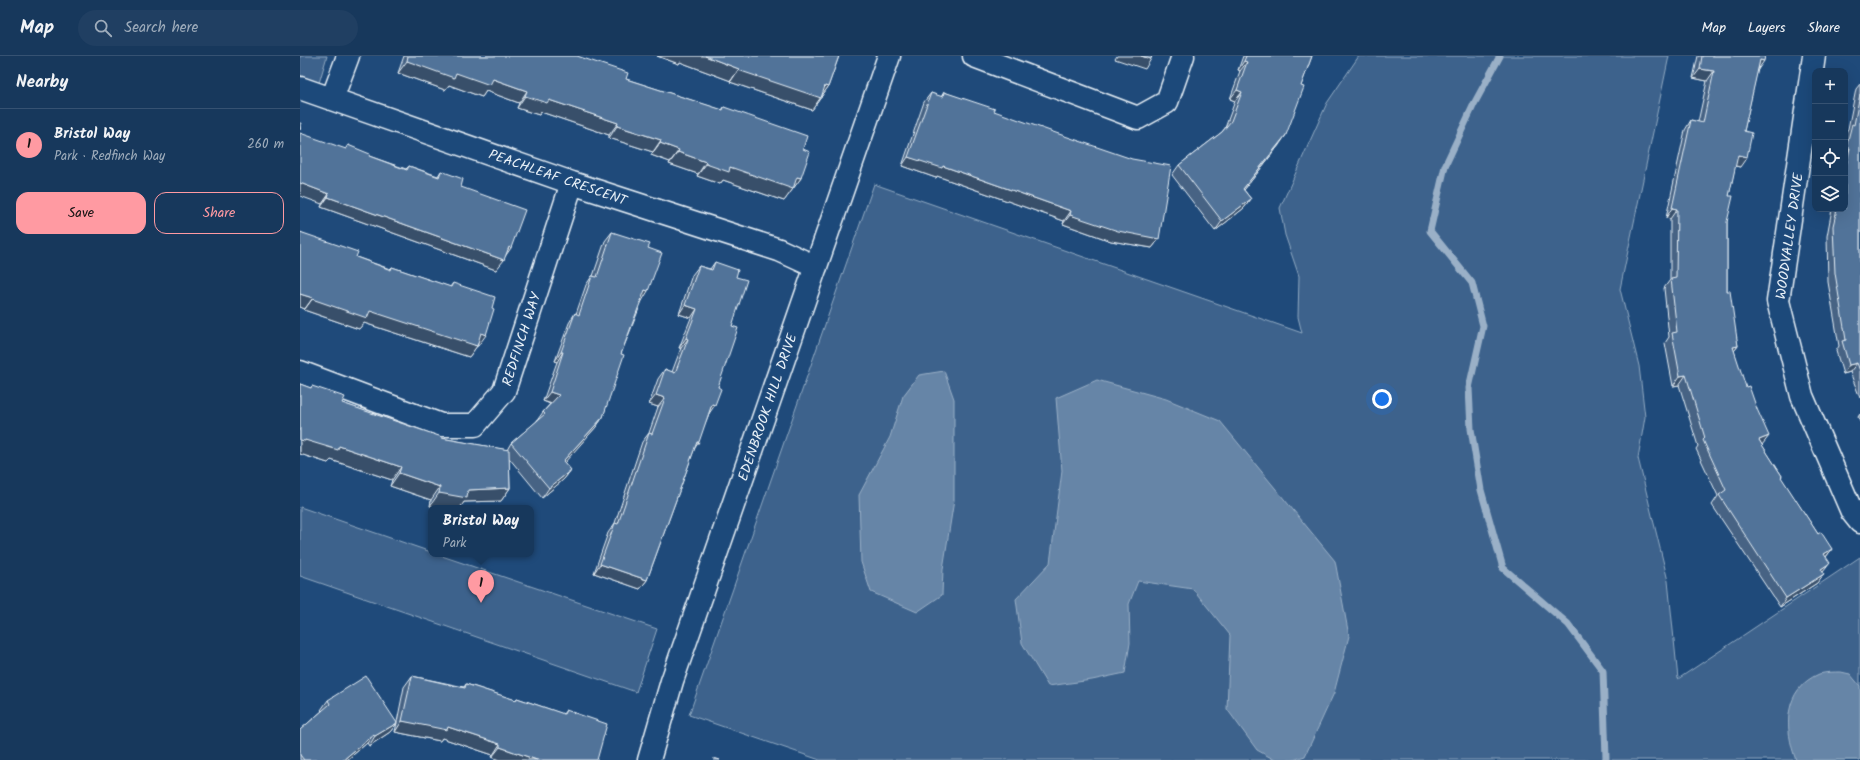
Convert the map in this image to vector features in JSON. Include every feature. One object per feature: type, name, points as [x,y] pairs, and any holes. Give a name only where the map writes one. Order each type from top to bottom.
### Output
[{"type":"street","points":[[332,99],[348,56]]},
{"type":"street","name":"EDENBROOK HILL DRIVE","points":[[649,760],[672,680],[889,56]]},
{"type":"street","points":[[974,56],[1138,118],[1167,102],[1183,56]]},
{"type":"street","name":"WOODVALLEY DRIVE","points":[[1814,56],[1778,301],[1802,396],[1852,512],[1860,522]]},
{"type":"street","name":"PEACHLEAF CRESCENT","points":[[300,88],[572,183],[779,250],[816,267]]},
{"type":"street","name":"REDFINCH WAY","points":[[300,372],[441,424],[475,425],[504,391],[572,183]]},
{"type":"shaded area","points":[[300,56],[327,56],[319,83],[300,75]]},
{"type":"shaded area","points":[[1359,56],[1669,56],[1620,289],[1639,366],[1645,417],[1638,458],[1668,581],[1678,679],[1860,557],[1860,760],[820,760],[689,715],[874,184],[1302,333],[1298,317],[1299,276],[1285,235],[1280,208],[1327,103]]},
{"type":"shaded area","points":[[944,371],[954,399],[954,500],[943,569],[942,595],[917,612],[871,592],[861,562],[859,495],[890,437],[903,396],[919,375]]},
{"type":"shaded area","points":[[1097,380],[1166,399],[1220,421],[1335,561],[1349,636],[1334,693],[1305,756],[1293,760],[1275,760],[1257,750],[1227,709],[1230,635],[1193,589],[1138,581],[1129,604],[1130,643],[1125,673],[1092,680],[1048,686],[1022,643],[1016,599],[1050,563],[1062,471],[1056,398]]},
{"type":"shaded area","points":[[300,507],[428,551],[428,557],[445,557],[657,629],[636,692],[300,576]]},
{"type":"shaded area","points":[[1827,672],[1841,672],[1850,674],[1860,686],[1860,760],[1796,760],[1789,736],[1790,711],[1793,700],[1799,689],[1807,681],[1819,674]]},
{"type":"building","points":[[408,56],[577,56],[628,73],[626,79],[723,110],[724,107],[807,136],[803,149],[810,152],[801,178],[797,177],[793,189],[730,167],[729,172],[706,164],[706,162],[678,152],[679,150],[660,143],[661,140],[617,126],[618,123],[549,100],[547,103],[525,96],[527,91],[493,79],[490,85],[456,73],[454,78],[407,61]]},
{"type":"building","points":[[705,56],[839,56],[828,87],[825,86],[821,98],[738,70],[739,69]]},
{"type":"building","points":[[1141,56],[1152,56],[1151,59]]},
{"type":"building","points":[[1246,56],[1312,56],[1301,86],[1304,87],[1286,135],[1243,189],[1251,199],[1222,221],[1179,165],[1222,132],[1231,121],[1242,92],[1237,90],[1247,62],[1244,61]]},
{"type":"building","points":[[1702,56],[1765,56],[1764,61],[1760,60],[1744,131],[1752,133],[1747,157],[1738,155],[1729,196],[1733,196],[1727,222],[1727,291],[1730,291],[1738,346],[1733,347],[1746,387],[1749,386],[1769,436],[1759,440],[1818,534],[1821,532],[1832,549],[1824,554],[1830,563],[1821,569],[1824,574],[1786,598],[1719,495],[1726,490],[1703,440],[1705,438],[1686,375],[1680,376],[1672,333],[1677,332],[1671,279],[1676,278],[1677,209],[1672,208],[1691,120],[1703,123],[1714,71],[1700,69]]},
{"type":"building","points":[[944,92],[1132,159],[1171,166],[1159,239],[1118,231],[1070,215],[1071,211],[943,166],[942,168],[908,157],[931,93],[943,97]]},
{"type":"building","points":[[1860,94],[1860,371],[1857,363],[1849,365],[1842,341],[1846,340],[1835,273],[1833,226],[1836,212],[1848,212],[1848,157],[1850,148],[1848,148],[1848,140],[1852,124],[1854,125]]},
{"type":"building","points":[[300,133],[346,149],[348,145],[370,154],[369,156],[407,170],[409,166],[439,177],[441,171],[463,179],[461,187],[525,210],[511,248],[509,247],[504,260],[328,197],[329,194],[300,183]]},
{"type":"building","points":[[300,232],[358,252],[356,257],[391,270],[392,267],[451,287],[453,283],[495,297],[492,308],[494,309],[486,335],[481,333],[477,346],[370,311],[367,318],[300,294]]},
{"type":"building","points":[[612,232],[650,244],[648,248],[662,253],[648,291],[645,290],[621,354],[624,355],[603,417],[563,461],[571,470],[549,488],[511,443],[545,414],[543,412],[559,395],[550,392],[563,352],[561,352],[575,313],[579,315],[592,276],[597,277]]},
{"type":"building","points":[[715,262],[738,270],[736,277],[747,280],[732,326],[738,328],[718,387],[721,389],[715,405],[712,404],[699,442],[697,442],[647,580],[600,564],[615,523],[618,524],[649,433],[652,434],[665,398],[656,395],[665,369],[675,373],[688,339],[686,338],[697,309],[685,305],[699,266],[712,270]]},
{"type":"building","points":[[300,384],[311,388],[312,386],[345,397],[342,403],[442,437],[441,438],[509,450],[510,488],[468,490],[467,498],[439,493],[440,487],[399,473],[401,467],[339,446],[338,450],[305,440],[300,440]]},
{"type":"building","points":[[366,676],[397,723],[375,736],[374,734],[343,760],[304,760],[300,755],[300,730],[330,704],[328,700]]},
{"type":"building","points":[[412,676],[465,688],[466,684],[516,700],[517,698],[564,714],[566,710],[607,724],[597,760],[537,760],[500,747],[500,744],[448,727],[447,730],[402,721]]},
{"type":"waterway","points":[[1500,56],[1474,104],[1445,166],[1430,231],[1472,283],[1483,326],[1469,388],[1471,429],[1481,490],[1503,568],[1568,624],[1603,671],[1605,760]]},
{"type":"place","name":"Bristol Way","points":[[481,603]]}]
